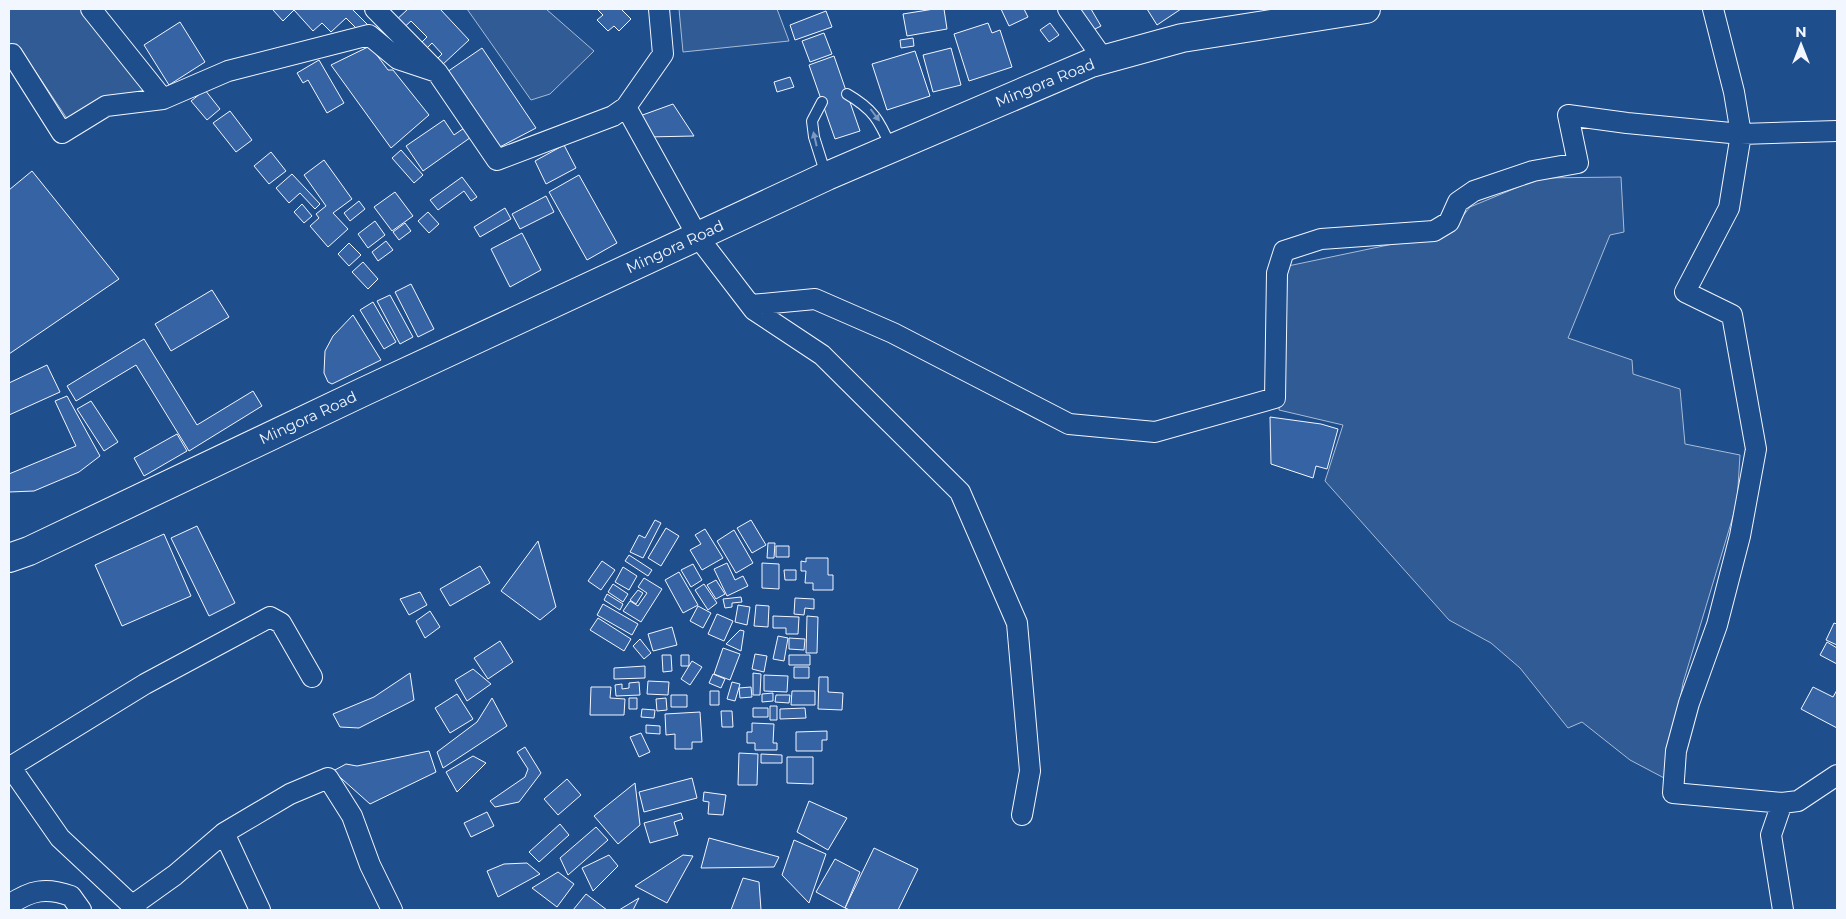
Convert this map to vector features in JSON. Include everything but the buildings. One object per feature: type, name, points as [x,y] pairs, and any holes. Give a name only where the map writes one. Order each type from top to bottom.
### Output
[{"type":"main road","name":"Mingora Road","points":[[9,558],[29,551],[363,392],[827,176],[891,147],[1104,60],[1182,38],[1289,15],[1366,9]]},
{"type":"street","points":[[91,9],[163,99]]},
{"type":"street","points":[[375,9],[437,72],[497,160],[613,116],[626,107],[663,54],[659,9]]},
{"type":"street","points":[[1068,9],[1104,60]]},
{"type":"street","points":[[1713,9],[1734,92],[1741,134],[1729,208],[1685,292],[1732,314],[1756,449],[1740,536],[1717,625],[1688,703],[1676,751],[1673,793],[1782,803],[1798,801],[1837,775]]},
{"type":"street","points":[[9,55],[12,54],[62,133],[106,106],[163,99],[228,71],[370,35],[398,59],[437,72]]},
{"type":"street","points":[[626,107],[698,237],[754,310],[822,354],[960,492],[1017,623],[1030,771],[1022,815]]},
{"type":"street","points":[[751,306],[816,299],[893,333],[1069,424],[1155,432],[1275,398],[1277,273],[1284,251],[1321,239],[1434,231],[1449,222],[1458,202],[1474,191],[1533,171],[1578,163],[1568,115],[1627,123],[1741,134],[1837,131]]},
{"type":"street","points":[[312,677],[281,624],[270,617],[144,684],[9,766],[60,838],[135,908],[224,833],[290,794],[328,778],[352,816],[370,865],[392,910]]},
{"type":"street","points":[[1782,803],[1771,835],[1783,910]]},
{"type":"street","points":[[224,833],[260,910]]},
{"type":"street","points":[[9,905],[26,894],[48,890],[71,896],[81,910]]},
{"type":"lane","points":[[847,94],[864,104],[877,116],[891,147]]},
{"type":"lane","points":[[822,102],[812,121],[814,137],[827,176]]},
{"type":"shaded area","points":[[9,9],[84,9],[151,92],[68,120],[17,44],[9,44]]},
{"type":"shaded area","points":[[467,9],[546,9],[594,51],[550,94],[531,100]]},
{"type":"shaded area","points":[[679,9],[777,9],[789,41],[683,52]]},
{"type":"shaded area","points":[[1621,177],[1624,232],[1610,235],[1568,338],[1632,360],[1633,374],[1680,389],[1685,444],[1740,455],[1737,503],[1683,683],[1666,779],[1630,760],[1582,722],[1568,728],[1520,668],[1491,643],[1449,620],[1325,481],[1343,425],[1279,410],[1288,266],[1450,232],[1470,207],[1540,178]]}]
